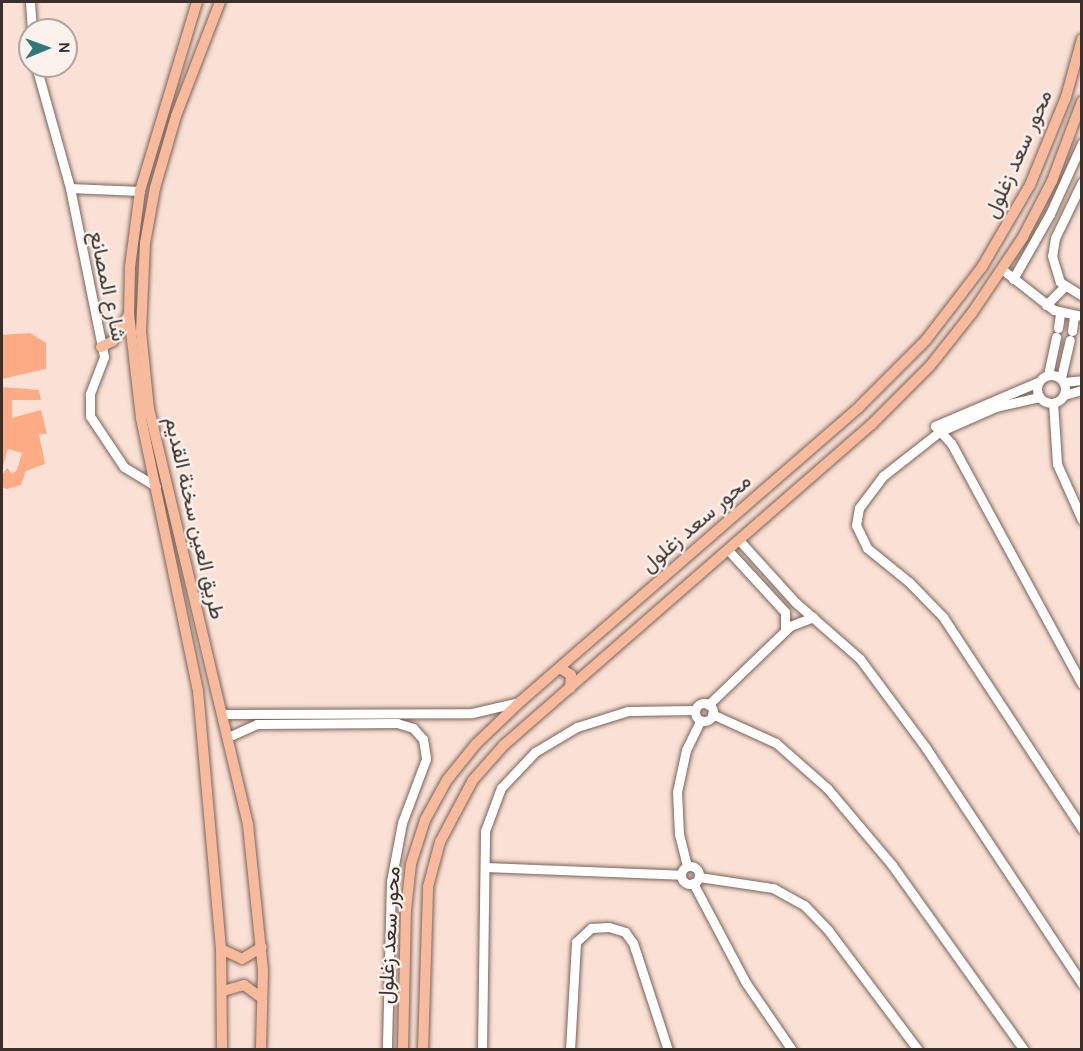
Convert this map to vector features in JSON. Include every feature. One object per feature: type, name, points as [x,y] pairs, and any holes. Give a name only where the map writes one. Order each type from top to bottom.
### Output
[{"type":"main road","name":"طريق العين سخنة القديم","points":[[220,2],[176,116],[155,188],[145,243],[141,332],[149,410],[248,825],[262,946],[261,1050]]},
{"type":"main road","name":"طريق العين سخنة القديم","points":[[196,3],[140,191],[130,267],[129,314],[137,396],[198,691],[221,949],[222,1050]]},
{"type":"main road","name":"محور سعد زغلول","points":[[403,1050],[408,886],[417,842],[447,780],[476,744],[521,701],[860,406],[955,305],[999,241],[1030,185],[1066,97],[1082,39]]},
{"type":"main road","name":"محور سعد زغلول","points":[[423,1050],[426,910],[440,842],[460,800],[488,762],[913,384],[944,350],[1002,270],[1040,207],[1082,101]]},
{"type":"main road","points":[[101,347],[112,340],[129,314]]},
{"type":"main road","points":[[575,653],[577,665],[590,671]]},
{"type":"main road","points":[[560,668],[571,675],[570,688]]},
{"type":"main road","points":[[221,949],[242,959],[262,946]]},
{"type":"main road","points":[[223,991],[244,985],[262,998]]},
{"type":"street","points":[[30,2],[31,18]]},
{"type":"street","name":"شارع المصانع","points":[[39,78],[70,188],[101,347],[103,365],[89,402],[92,423],[128,471],[156,486]]},
{"type":"street","points":[[1013,279],[1054,205],[1082,143]]},
{"type":"street","points":[[1082,182],[1052,247],[1055,273],[1065,286],[1082,296]]},
{"type":"street","points":[[70,188],[140,191]]},
{"type":"street","points":[[1002,270],[1046,305],[1060,313],[1078,316],[1071,336],[1063,380],[1064,395]]},
{"type":"street","points":[[1046,305],[1065,286]]},
{"type":"street","points":[[1060,313],[1048,375],[1038,382],[947,418],[935,426],[951,443],[1082,684]]},
{"type":"street","points":[[1048,375],[1063,380],[1082,380]]},
{"type":"street","points":[[1038,382],[1039,397]]},
{"type":"street","points":[[1053,403],[1064,395],[1082,390]]},
{"type":"street","points":[[1053,403],[1039,397],[996,407],[939,432],[895,465],[863,500],[856,516],[858,533],[867,548],[909,582],[943,617],[1082,830]]},
{"type":"street","points":[[1053,403],[1056,464],[1082,520]]},
{"type":"street","points":[[951,443],[959,422]]},
{"type":"street","points":[[739,540],[795,602],[860,659],[894,705],[1082,984]]},
{"type":"street","points":[[729,550],[785,612],[785,630]]},
{"type":"street","points":[[785,612],[795,602]]},
{"type":"street","points":[[700,721],[706,721],[710,709],[785,630],[800,619],[813,617]]},
{"type":"street","points":[[223,714],[472,713],[521,701]]},
{"type":"street","points":[[482,1050],[487,822],[494,802],[508,778],[535,753],[577,727],[628,711],[695,710],[700,704],[776,743],[828,789],[898,874],[1024,1050]]},
{"type":"street","points":[[695,710],[700,721]]},
{"type":"street","points":[[681,875],[687,866],[679,834],[677,792],[686,750],[700,721]]},
{"type":"street","points":[[228,737],[257,724],[401,723],[413,728],[423,740],[424,764],[407,804],[393,861],[387,1050]]},
{"type":"street","points":[[687,866],[696,868],[696,880],[746,983],[792,1050]]},
{"type":"street","points":[[485,867],[681,875]]},
{"type":"street","points":[[681,875],[683,881],[696,880],[773,888],[804,905],[828,930],[918,1050]]},
{"type":"street","points":[[570,1050],[576,942],[591,928],[609,927],[625,932],[633,943],[668,1050]]},
{"type":"shaded area","points":[[30,333],[46,343],[46,369],[2,379],[2,335]]},
{"type":"shaded area","points":[[2,387],[39,390],[41,400],[12,400],[12,418],[41,410],[47,434],[39,434],[45,464],[26,471],[21,485],[7,489],[2,487],[2,475],[7,468],[12,474],[17,470],[22,453],[8,449],[2,469]]}]
